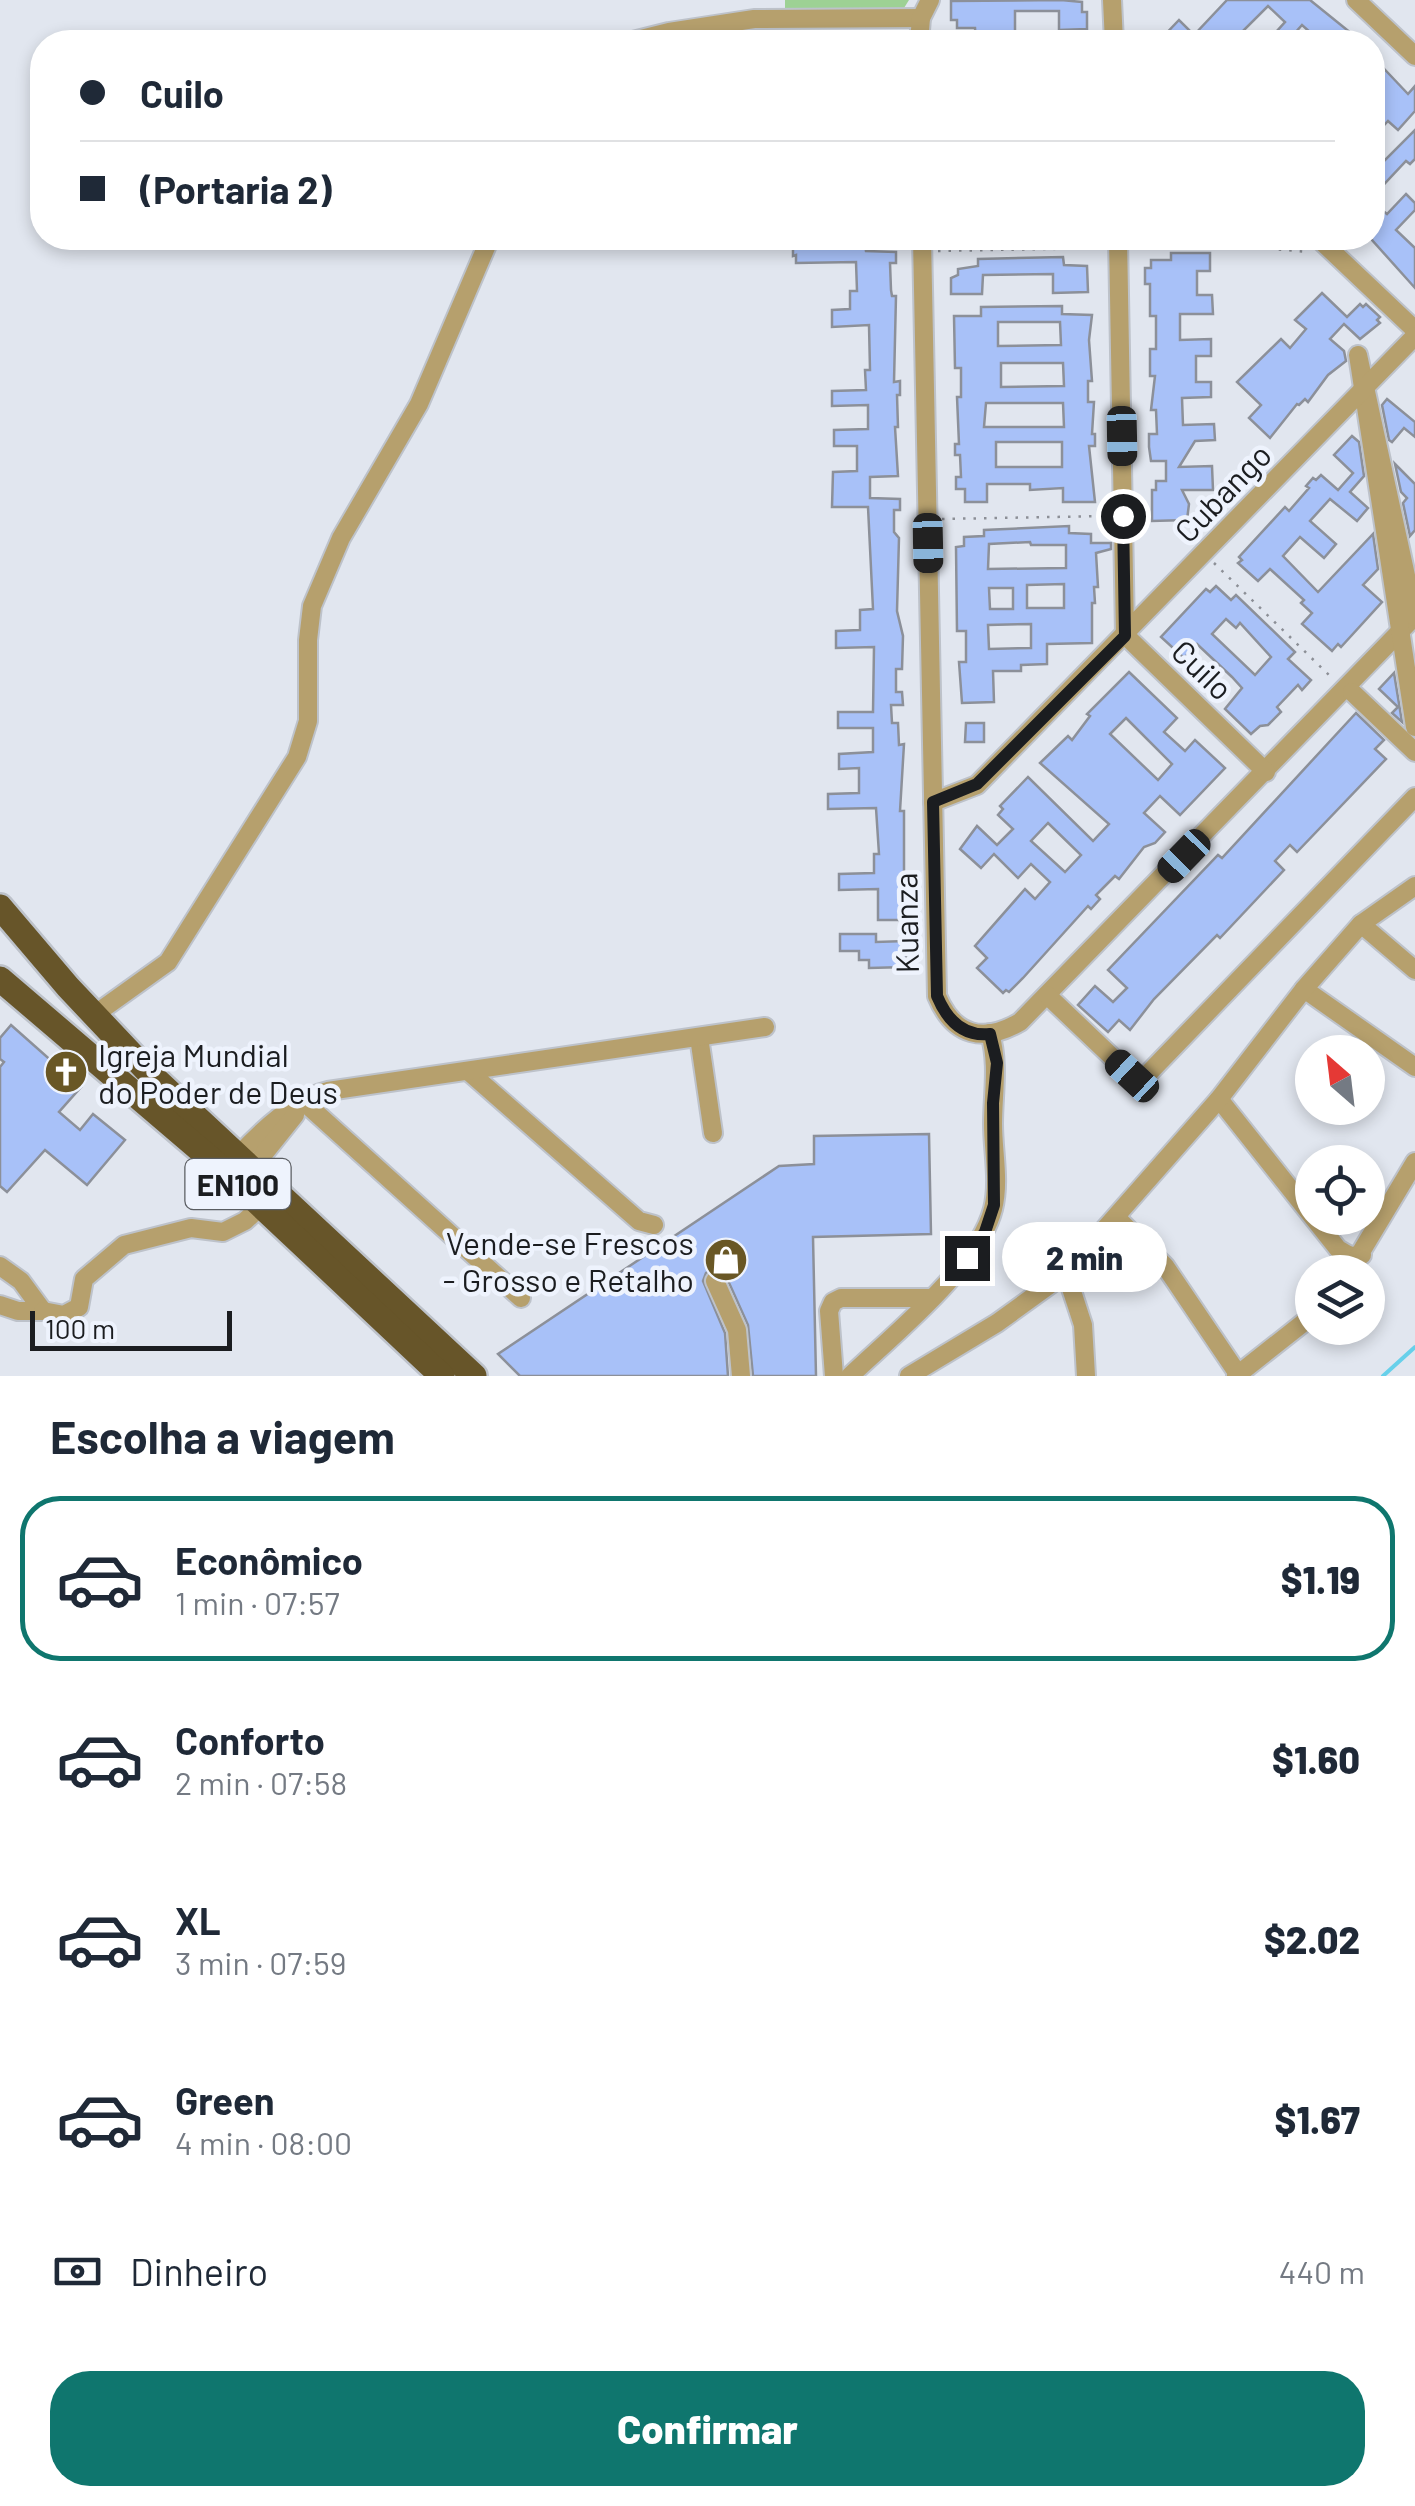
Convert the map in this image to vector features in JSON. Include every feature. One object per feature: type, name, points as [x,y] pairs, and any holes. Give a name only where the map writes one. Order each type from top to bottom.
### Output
[{"type":"highway","name":"EN100","points":[[0,907],[94,1015],[244,1163],[474,1376]]},
{"type":"highway","name":"EN100","points":[[0,979],[220,1166],[442,1376]]},
{"type":"street","points":[[920,30],[930,0]]},
{"type":"street","points":[[1112,0],[1113,30]]},
{"type":"street","points":[[1356,0],[1415,56]]},
{"type":"street","points":[[681,30],[754,19],[922,18]]},
{"type":"street","points":[[94,1015],[168,962],[297,757],[308,721],[312,606],[341,538],[419,404],[485,250]]},
{"type":"street","name":"Kuanza","points":[[922,250],[937,996],[944,1014],[958,1027],[980,1035],[990,1034]]},
{"type":"street","name":"Cuilo","points":[[1117,250],[1125,636],[1266,772]]},
{"type":"street","points":[[1322,250],[1415,333]]},
{"type":"street","name":"Cubango","points":[[933,802],[977,784],[1125,636],[1415,333]]},
{"type":"street","points":[[850,1376],[931,1298],[985,1232],[994,1205],[993,1103],[997,1063],[990,1034],[1020,1022],[1266,772],[1415,617],[1358,355],[1415,727]]},
{"type":"street","points":[[1352,692],[1415,752]]},
{"type":"street","points":[[1047,995],[1132,1076],[1143,1079],[1415,797]]},
{"type":"street","points":[[909,1376],[998,1322],[1066,1273],[1219,1099],[1304,989],[1361,924],[1415,886]]},
{"type":"street","points":[[1361,924],[1415,970]]},
{"type":"street","points":[[1304,989],[1415,1068]]},
{"type":"street","points":[[244,1163],[304,1102],[328,1090],[764,1027]]},
{"type":"street","points":[[699,1036],[713,1134]]},
{"type":"street","points":[[468,1070],[639,1220],[654,1225]]},
{"type":"street","points":[[1219,1099],[1338,1249],[1348,1255]]},
{"type":"street","points":[[304,1102],[520,1298]]},
{"type":"street","points":[[1362,1255],[1415,1162]]},
{"type":"street","points":[[0,1304],[18,1311],[43,1311],[58,1316],[80,1307],[84,1279],[124,1245],[191,1228],[223,1232],[246,1221],[261,1206]]},
{"type":"street","points":[[1117,1218],[1165,1266],[1237,1375],[1295,1329]]},
{"type":"street","points":[[0,1266],[21,1280],[43,1311]]},
{"type":"street","points":[[1066,1273],[1083,1325],[1086,1376]]},
{"type":"street","points":[[715,1281],[737,1330],[741,1376]]},
{"type":"street","points":[[834,1376],[828,1311],[833,1302],[841,1298],[931,1298]]},
{"type":"path","points":[[936,251],[962,250]]},
{"type":"path","points":[[941,518],[1106,516]]},
{"type":"path","points":[[1212,562],[1330,676]]},
{"type":"green space","points":[[785,0],[909,0],[904,8],[785,8]]},
{"type":"building","points":[[1227,0],[1310,0],[1347,30],[1308,30],[1302,25],[1298,30],[1278,30],[1285,22],[1268,6],[1244,30],[1199,30]]},
{"type":"building","points":[[951,1],[1082,2],[1082,12],[1087,12],[1087,29],[1059,30],[1059,11],[1015,11],[1015,30],[957,28],[957,20],[951,20]]},
{"type":"building","points":[[1179,20],[1189,30],[1169,30]]},
{"type":"building","points":[[1385,70],[1408,94],[1415,86],[1415,111],[1398,130],[1388,121],[1385,124]]},
{"type":"building","points":[[1415,130],[1415,159],[1410,164],[1406,161],[1385,183],[1385,160]]},
{"type":"building","points":[[1406,194],[1415,203],[1415,210],[1396,230],[1415,248],[1415,288],[1381,250],[1385,250],[1387,214]]},
{"type":"building","points":[[793,250],[896,252],[896,263],[890,263],[892,296],[896,296],[894,382],[900,381],[895,427],[898,476],[870,477],[870,498],[900,499],[900,510],[894,510],[894,532],[899,538],[897,611],[903,636],[902,669],[896,669],[896,692],[902,692],[903,705],[891,705],[892,723],[898,723],[899,745],[904,744],[900,811],[904,811],[904,899],[908,899],[908,910],[902,910],[902,920],[878,920],[878,889],[839,890],[839,874],[874,873],[874,854],[879,854],[876,808],[828,809],[828,794],[859,793],[859,768],[839,769],[839,754],[873,752],[873,728],[838,728],[838,712],[873,712],[874,647],[836,648],[836,631],[860,630],[860,610],[873,609],[868,507],[832,507],[833,472],[857,471],[857,446],[834,446],[834,430],[868,429],[868,405],[832,406],[832,391],[866,390],[865,370],[870,370],[869,325],[832,327],[832,310],[850,309],[850,291],[857,291],[856,262],[796,263],[796,255],[793,256]]},
{"type":"building","points":[[1171,253],[1210,253],[1210,271],[1197,271],[1197,295],[1212,295],[1213,314],[1180,314],[1180,340],[1211,339],[1211,356],[1196,356],[1196,382],[1211,382],[1211,397],[1182,398],[1183,425],[1214,424],[1215,440],[1195,441],[1179,467],[1212,466],[1213,490],[1182,490],[1189,504],[1187,520],[1152,521],[1152,490],[1156,490],[1156,481],[1166,481],[1166,461],[1151,461],[1149,447],[1149,434],[1157,434],[1156,410],[1151,410],[1155,376],[1150,376],[1150,349],[1156,349],[1156,316],[1150,316],[1150,284],[1145,284],[1145,268],[1151,268],[1151,260],[1171,260]]},
{"type":"building","points":[[1063,257],[1064,265],[1087,266],[1088,292],[1053,293],[1053,274],[983,275],[982,294],[951,294],[951,278],[958,275],[958,269],[978,266],[978,259]]},
{"type":"building","points":[[1322,293],[1347,317],[1360,304],[1366,304],[1380,317],[1380,323],[1360,339],[1344,324],[1330,339],[1344,351],[1346,361],[1328,375],[1308,402],[1305,399],[1297,404],[1270,438],[1249,418],[1261,405],[1237,382],[1281,339],[1290,348],[1306,329],[1295,320]]},
{"type":"building","points":[[1062,306],[1062,314],[1092,315],[1092,381],[1088,381],[1088,402],[1094,402],[1095,446],[1089,446],[1095,502],[1063,502],[1063,488],[1030,490],[1030,484],[987,484],[987,502],[965,502],[965,489],[956,489],[956,477],[961,477],[955,444],[959,444],[957,397],[961,397],[961,368],[955,368],[954,316],[981,316],[981,307]],"holes":[[[998,322],[1060,322],[1061,345],[998,346]],[[1001,363],[1063,363],[1064,386],[1001,387]],[[986,403],[1063,403],[1064,427],[984,427]],[[996,442],[1062,442],[1062,467],[996,467]]]},
{"type":"building","points":[[1387,399],[1415,422],[1415,437],[1404,428],[1392,442],[1389,440],[1382,405]]},
{"type":"building","points":[[1352,436],[1359,442],[1364,476],[1350,492],[1368,508],[1357,521],[1330,499],[1310,521],[1336,544],[1324,558],[1300,537],[1283,556],[1318,592],[1373,534],[1378,569],[1363,585],[1382,602],[1341,647],[1338,644],[1332,651],[1302,624],[1312,613],[1301,603],[1304,600],[1270,569],[1258,581],[1238,563],[1242,560],[1239,557],[1285,507],[1289,511],[1313,478],[1321,475],[1338,490],[1353,473],[1334,455]]},
{"type":"building","points":[[1395,464],[1415,484],[1415,530],[1410,536],[1403,503],[1407,498],[1401,492]]},
{"type":"building","points":[[1069,526],[1069,533],[1091,534],[1091,543],[1111,543],[1111,549],[1096,553],[1098,587],[1094,587],[1092,603],[1092,643],[1047,644],[1047,664],[1021,665],[1021,671],[993,671],[994,702],[962,703],[959,662],[966,662],[966,631],[957,631],[956,547],[964,546],[964,537],[984,536],[984,530]],"holes":[[[989,544],[1066,545],[1066,568],[988,569]],[[1064,584],[1064,608],[1027,608],[1027,585]],[[989,588],[1013,588],[1013,609],[990,609]],[[1031,624],[1031,648],[989,649],[988,625]]]},
{"type":"building","points":[[1216,586],[1231,600],[1236,595],[1295,652],[1288,659],[1311,680],[1302,690],[1298,685],[1277,707],[1281,712],[1251,734],[1225,709],[1242,688],[1232,677],[1197,644],[1184,658],[1161,637],[1206,589],[1210,592]],"holes":[[[1226,619],[1236,628],[1240,623],[1271,657],[1255,675],[1212,634]]]},
{"type":"building","points":[[1129,672],[1177,718],[1164,732],[1185,751],[1195,740],[1225,768],[1180,815],[1160,796],[1144,813],[1165,832],[1155,843],[1144,847],[1119,879],[1115,876],[1096,895],[1100,899],[1091,909],[1088,906],[1023,978],[1003,993],[977,968],[987,958],[975,946],[1025,889],[1035,899],[1050,882],[1031,864],[1018,878],[994,854],[981,868],[960,849],[977,826],[997,845],[1013,829],[998,815],[1003,809],[1000,806],[1028,777],[1093,841],[1109,824],[1040,763],[1068,736],[1072,740],[1090,716],[1087,714]],"holes":[[[1126,718],[1172,764],[1158,780],[1110,734]],[[1048,823],[1081,855],[1065,872],[1031,841]]]},
{"type":"building","points":[[1394,673],[1402,722],[1392,713],[1398,707],[1379,689]]},
{"type":"building","points":[[1356,713],[1384,740],[1375,749],[1386,759],[1297,852],[1290,845],[1275,861],[1284,870],[1220,938],[1217,935],[1154,999],[1130,1030],[1119,1020],[1108,1032],[1078,1005],[1095,986],[1113,1002],[1127,988],[1108,970],[1218,855],[1222,858]]},
{"type":"building","points":[[966,723],[984,723],[984,742],[965,742]]},
{"type":"building","points":[[840,934],[876,934],[876,942],[906,941],[906,967],[869,968],[869,960],[859,960],[859,951],[840,951]]},
{"type":"building","points":[[11,1025],[81,1087],[59,1112],[80,1130],[93,1114],[125,1140],[87,1185],[45,1150],[7,1192],[0,1186],[0,1067],[4,1062],[0,1059],[0,1038]]},
{"type":"building","name":"Vende-se Frescos - Grosso e Retalho","points":[[929,1134],[931,1234],[813,1237],[816,1376],[753,1376],[748,1325],[726,1276],[715,1269],[706,1273],[703,1281],[725,1333],[728,1376],[520,1376],[498,1354],[779,1166],[814,1164],[814,1136]]},
{"type":"waterway","points":[[1383,1376],[1415,1347]]},
{"type":"place","name":"Igreja Mundial do Poder de Deus","points":[[66,1072]]},
{"type":"place","name":"Vende-se Frescos - Grosso e Retalho","points":[[726,1260]]},
{"type":"route","points":[[967,1258],[985,1232],[994,1205],[993,1103],[997,1063],[990,1034],[980,1035],[958,1027],[944,1014],[937,996],[933,802],[977,784],[1125,636],[1123,516]]}]
